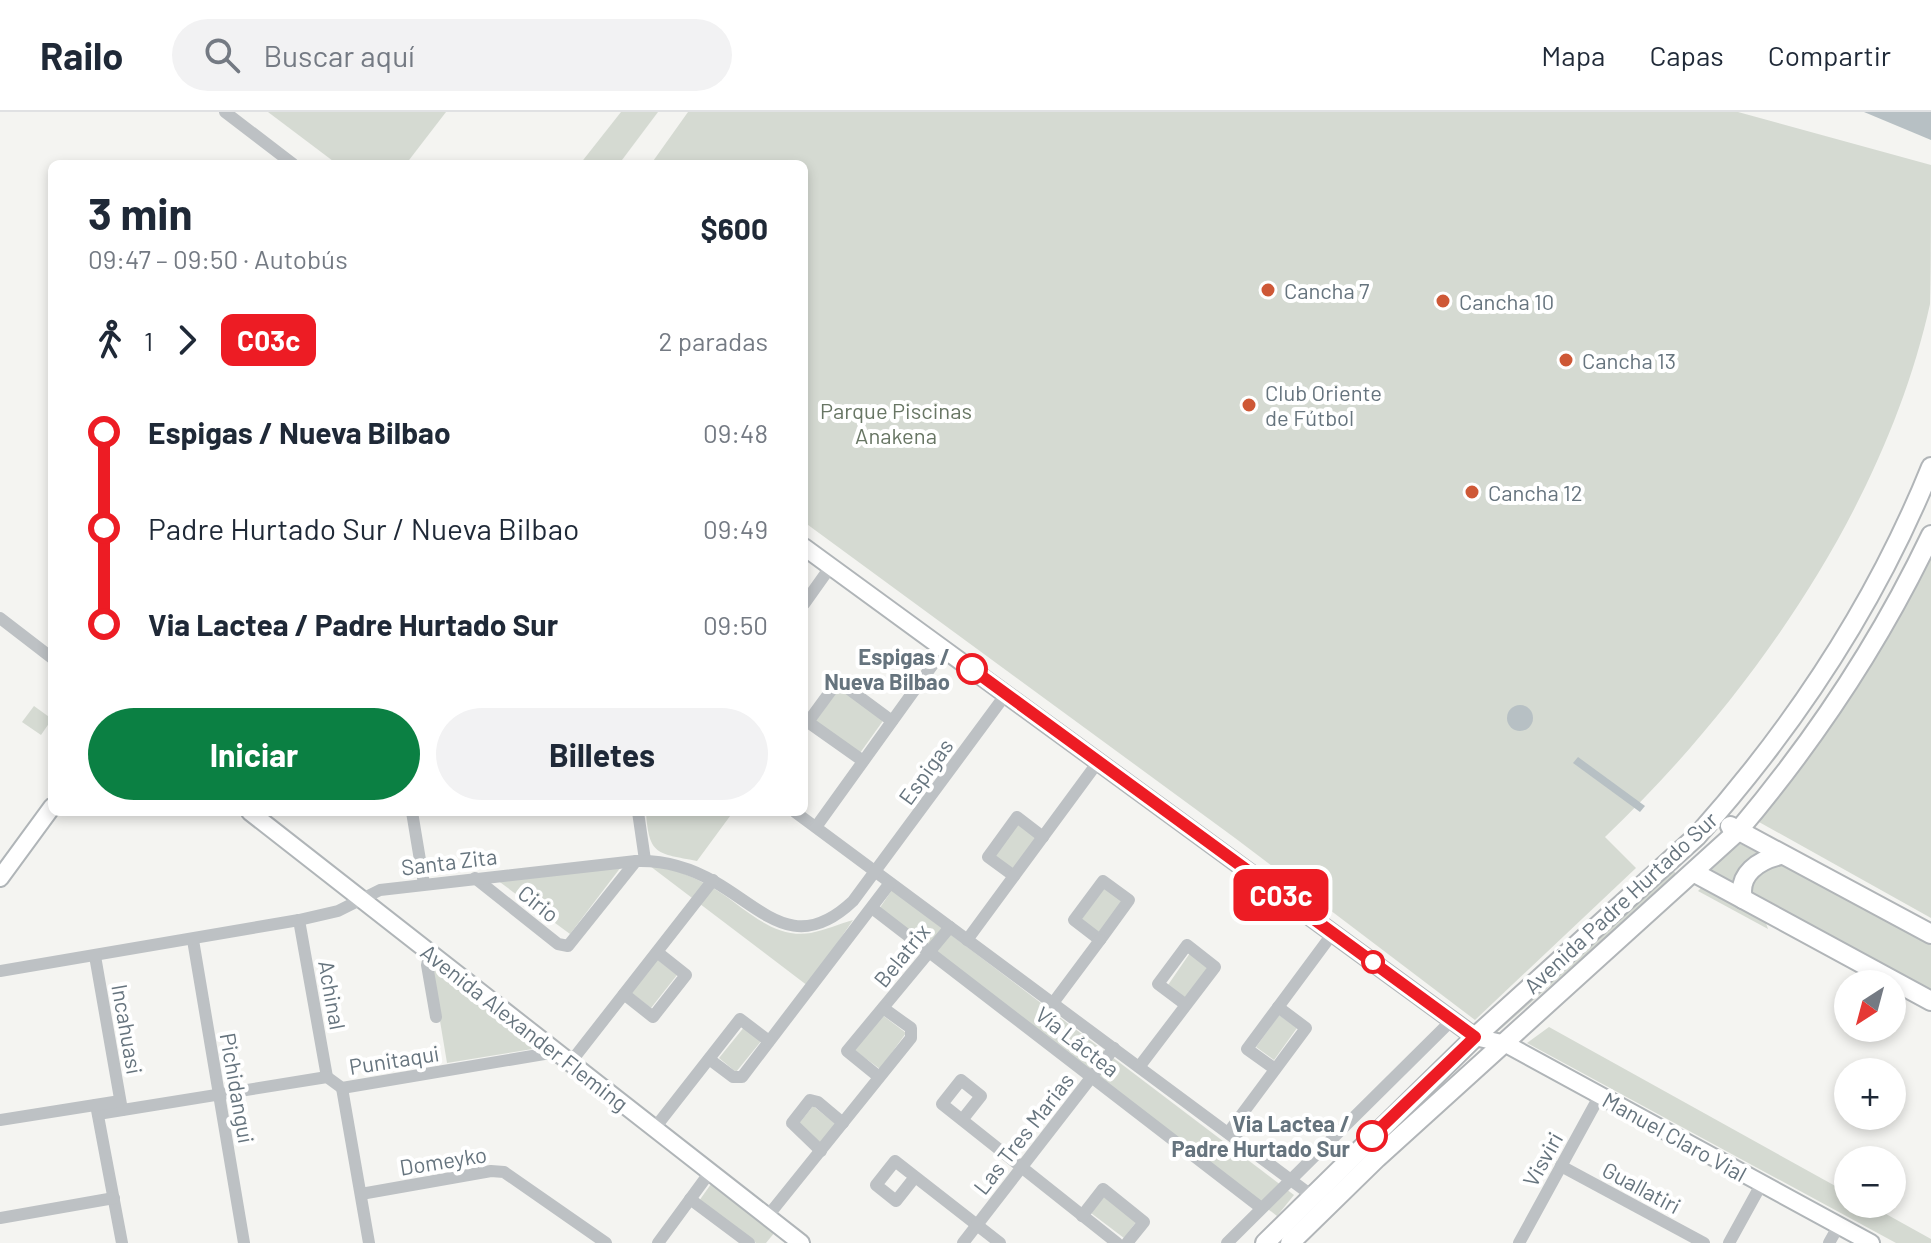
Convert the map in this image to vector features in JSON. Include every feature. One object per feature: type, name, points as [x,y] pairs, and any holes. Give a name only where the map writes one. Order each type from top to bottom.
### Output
[{"type":"main road","name":"Avenida Padre Hurtado Sur","points":[[1265,1243],[1475,1037],[1697,836],[1713,818],[1779,737],[1835,655],[1890,556],[1931,467]]},
{"type":"main road","name":"Avenida Padre Hurtado Sur","points":[[1290,1243],[1377,1158],[1738,831],[1795,760],[1854,675],[1931,535]]},
{"type":"main road","points":[[1713,818],[1931,934]]},
{"type":"main road","points":[[1697,836],[1695,873],[1931,1001]]},
{"type":"main road","points":[[1743,899],[1742,887],[1750,870],[1781,855]]},
{"type":"street","points":[[225,112],[288,160]]},
{"type":"street","points":[[808,550],[1475,1037]]},
{"type":"street","points":[[808,598],[831,566]]},
{"type":"street","points":[[0,618],[48,655]]},
{"type":"street","points":[[816,827],[944,649]]},
{"type":"street","points":[[863,761],[808,722],[838,681],[892,721]]},
{"type":"street","name":"Espigas","points":[[876,872],[1006,694]]},
{"type":"street","points":[[967,940],[1098,762]]},
{"type":"street","points":[[0,878],[48,812]]},
{"type":"street","name":"Avenida Alexander Fleming","points":[[255,816],[767,1217],[793,1241]]},
{"type":"street","points":[[413,816],[424,884]]},
{"type":"street","points":[[638,816],[641,861]]},
{"type":"street","name":"Vía Láctea","points":[[801,816],[1311,1195]]},
{"type":"street","points":[[1014,876],[988,857],[1017,817],[1043,837]]},
{"type":"street","name":"Santa Zita","points":[[0,971],[299,920],[338,911],[371,892],[641,861],[684,868],[713,880],[762,916],[801,925],[839,913],[876,872]]},
{"type":"street","name":"Cirio","points":[[475,878],[564,946],[575,941],[641,861]]},
{"type":"street","points":[[563,1057],[624,994],[713,880]]},
{"type":"street","name":"Vía Láctea","points":[[1053,1003],[1100,940],[1129,900],[1103,881],[1074,920],[1100,940]]},
{"type":"street","points":[[709,1059],[733,1077],[742,1077],[890,883]]},
{"type":"street","name":"Vía Láctea","points":[[872,908],[1260,1207]]},
{"type":"street","name":"Achinal","points":[[299,920],[327,1077]]},
{"type":"street","name":"Belatrix","points":[[879,1077],[847,1051],[950,927]]},
{"type":"street","points":[[1275,1069],[1247,1049],[1333,933]]},
{"type":"street","name":"Pichidangui","points":[[193,940],[244,1243]]},
{"type":"street","name":"Vía Láctea","points":[[1139,1067],[1215,967],[1187,945],[1158,984],[1186,1005]]},
{"type":"street","points":[[430,952],[427,965],[436,1017]]},
{"type":"street","points":[[624,994],[653,1017],[686,975],[657,952]]},
{"type":"street","name":"Incahuasi","points":[[95,956],[121,1106]]},
{"type":"street","points":[[1228,1133],[1306,1028],[1278,1007]]},
{"type":"street","name":"Belatrix","points":[[767,1217],[911,1038],[911,1028],[883,1008]]},
{"type":"street","points":[[654,1129],[740,1019],[769,1041]]},
{"type":"street","points":[[1227,1243],[1289,1178],[1452,1020]]},
{"type":"street","name":"Manuel Claro Vial","points":[[1475,1037],[1506,1044],[1871,1243]]},
{"type":"street","name":"Las Tres Marias","points":[[963,1243],[1114,1048]]},
{"type":"street","name":"Punitaqui","points":[[0,1120],[218,1095],[327,1077],[342,1088],[563,1057]]},
{"type":"street","points":[[342,1088],[369,1243]]},
{"type":"street","name":"Visviri","points":[[1524,1241],[1600,1095]]},
{"type":"street","points":[[821,1151],[792,1123],[810,1100],[818,1102],[843,1123]]},
{"type":"street","points":[[97,1110],[122,1243]]},
{"type":"street","points":[[962,1120],[1117,1243]]},
{"type":"street","name":"Guallatiri","points":[[1561,1166],[1704,1243]]},
{"type":"street","name":"Domeyko","points":[[361,1194],[504,1172],[606,1243]]},
{"type":"street","points":[[658,1243],[710,1172]]},
{"type":"street","points":[[915,1177],[1000,1243]]},
{"type":"street","points":[[1729,1243],[1762,1183]]},
{"type":"street","points":[[1082,1216],[1103,1189],[1144,1222],[1127,1243]]},
{"type":"street","points":[[0,1218],[114,1198]]},
{"type":"street","points":[[690,1199],[749,1243]]},
{"type":"street","points":[[1829,1243],[1839,1225]]},
{"type":"green space","points":[[268,112],[446,112],[409,160],[332,160]]},
{"type":"green space","points":[[621,112],[658,112],[622,160],[583,160]]},
{"type":"green space","name":"Parque Piscinas Anakena","points":[[688,112],[1738,112],[1931,165],[1930,304],[1909,379],[1881,452],[1846,524],[1806,593],[1711,723],[1605,837],[1636,868],[1475,1020],[1235,838],[808,525],[808,160],[654,160]]},
{"type":"green space","points":[[1931,543],[1931,918],[1759,822],[1808,754]]},
{"type":"green space","points":[[840,687],[885,718],[860,753],[815,722]]},
{"type":"green space","points":[[34,706],[48,716],[48,725],[41,735],[22,722]]},
{"type":"green space","points":[[646,816],[730,816],[697,861],[658,850],[653,845]]},
{"type":"green space","points":[[1018,824],[1036,838],[1013,870],[995,856]]},
{"type":"green space","points":[[1739,843],[1931,944],[1931,993],[1906,979],[1906,970],[1889,970],[1709,872]]},
{"type":"green space","points":[[646,863],[703,883],[763,922],[786,932],[811,933],[853,920],[808,986]]},
{"type":"green space","points":[[621,867],[570,934],[497,880]]},
{"type":"green space","points":[[1671,868],[1677,875],[1494,1035],[1491,1033]]},
{"type":"green space","points":[[1702,887],[1765,920],[1768,929],[1698,891]]},
{"type":"green space","points":[[1104,888],[1122,901],[1099,933],[1081,920]]},
{"type":"green space","points":[[892,890],[1294,1195],[1277,1216],[879,909]]},
{"type":"green space","points":[[1190,953],[1209,967],[1186,999],[1168,985]]},
{"type":"green space","points":[[429,955],[545,1047],[447,1063]]},
{"type":"green space","points":[[654,957],[677,975],[651,1008],[628,990]]},
{"type":"green space","points":[[881,1014],[906,1033],[880,1069],[854,1050]]},
{"type":"green space","points":[[1279,1015],[1297,1028],[1274,1060],[1256,1047]]},
{"type":"green space","points":[[745,1026],[762,1040],[736,1072],[719,1058]]},
{"type":"green space","points":[[1549,1027],[1834,1185],[1834,1209],[1527,1043]]},
{"type":"green space","points":[[813,1106],[837,1125],[820,1145],[797,1126]]},
{"type":"green space","points":[[711,1184],[775,1232],[766,1243],[756,1243],[699,1201]]},
{"type":"green space","points":[[1104,1197],[1136,1222],[1124,1238],[1091,1213]]},
{"type":"green space","points":[[1850,1218],[1893,1218],[1931,1239],[1931,1243],[1896,1243]]},
{"type":"shaded area","points":[[1864,112],[1931,112],[1931,140]]},
{"type":"shaded area","points":[[1520,705],[1529,709],[1533,718],[1529,727],[1520,731],[1511,727],[1507,718],[1511,709]]},
{"type":"shaded area","points":[[1578,757],[1645,806],[1640,812],[1573,763]]},
{"type":"bus line","name":"C03c","points":[[972,669],[1475,1037],[1372,1136]]},
{"type":"place","name":"Cancha 7","points":[[1268,290]]},
{"type":"place","name":"Cancha 10","points":[[1443,301]]},
{"type":"place","name":"Cancha 13","points":[[1566,360]]},
{"type":"place","name":"Club Oriente de Fútbol","points":[[1249,405]]},
{"type":"place","name":"Cancha 12","points":[[1472,492]]},
{"type":"place","name":"Espigas / Nueva Bilbao","points":[[972,669]]},
{"type":"place","name":"Via Lactea / Padre Hurtado Sur","points":[[1372,1136]]}]
